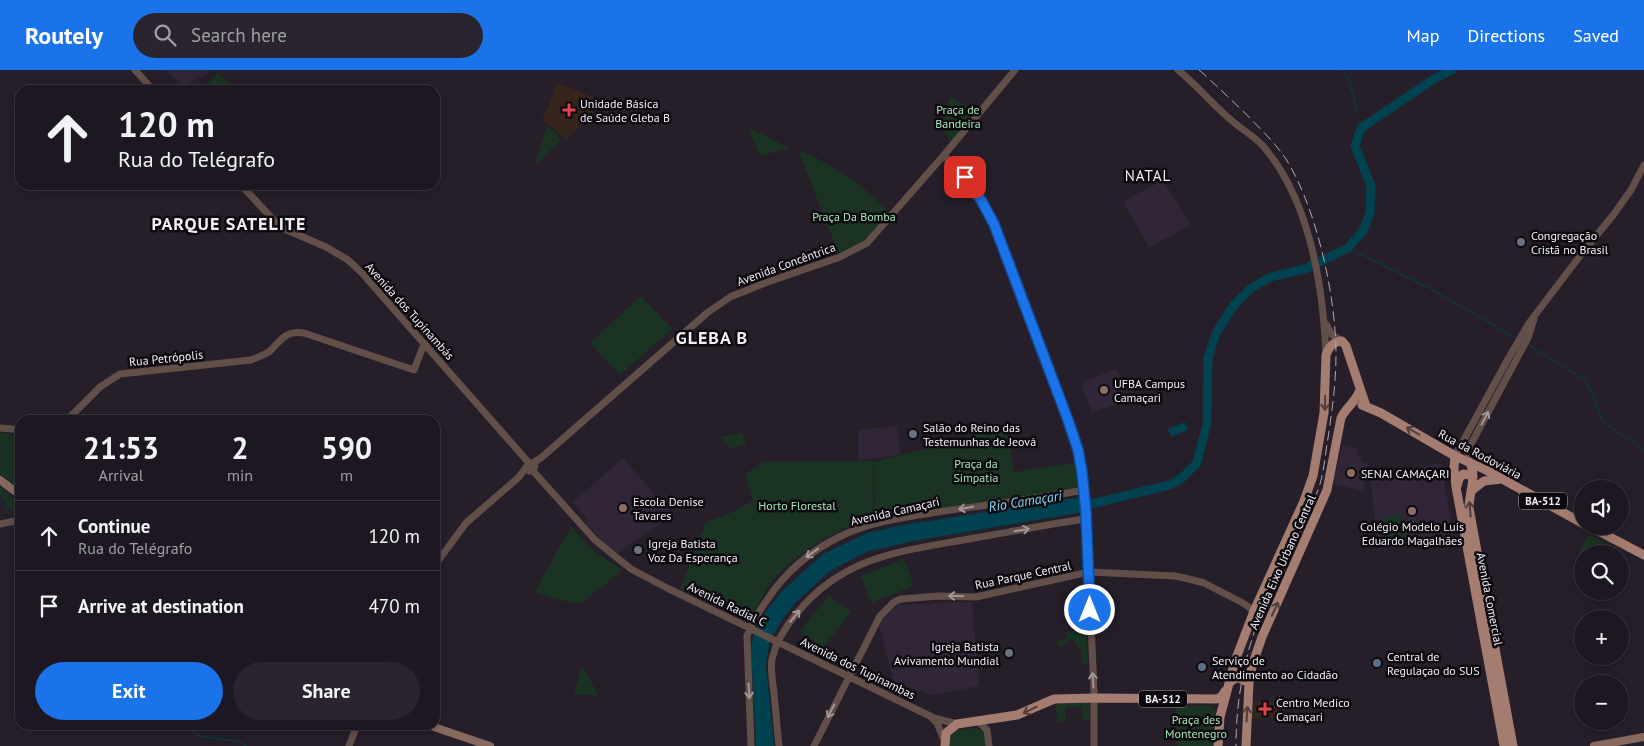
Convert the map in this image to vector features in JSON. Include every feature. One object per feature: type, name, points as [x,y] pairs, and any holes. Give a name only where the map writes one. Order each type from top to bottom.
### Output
[{"type":"main road","points":[[1326,355],[1332,344],[1336,342],[1342,341],[1346,346],[1366,406]]},
{"type":"main road","name":"Avenida Eixo Urbano Central","points":[[1218,746],[1220,718],[1235,661],[1254,611],[1304,501],[1313,476],[1324,412],[1326,355]]},
{"type":"main road","name":"Avenida Eixo Urbano Central","points":[[1246,746],[1249,683],[1252,666],[1262,637],[1327,490],[1341,418],[1356,400],[1360,390]]},
{"type":"main road","name":"Rua da Rodoviária","points":[[1350,406],[1359,404],[1366,406],[1455,456],[1502,479],[1574,519]]},
{"type":"main road","points":[[1441,448],[1448,455],[1454,468]]},
{"type":"main road","name":"Avenida Comercial","points":[[1455,456],[1456,487],[1501,704],[1513,746]]},
{"type":"main road","name":"Avenida Comercial","points":[[1470,463],[1473,469],[1469,501],[1471,518],[1501,704],[1504,746]]},
{"type":"main road","points":[[1456,487],[1463,474],[1470,475],[1473,478]]},
{"type":"main road","points":[[1313,476],[1321,482],[1329,479]]},
{"type":"main road","points":[[1471,491],[1484,481],[1502,479]]},
{"type":"main road","points":[[0,480],[15,491]]},
{"type":"main road","points":[[1304,501],[1313,498],[1321,505]]},
{"type":"main road","points":[[1606,535],[1644,555]]},
{"type":"main road","points":[[1235,661],[1238,667],[1243,670],[1252,666]]},
{"type":"main road","points":[[1228,685],[1237,676],[1249,683]]},
{"type":"main road","name":"BA-512","points":[[958,724],[1016,715],[1054,700],[1094,698],[1217,699],[1222,696],[1228,685]]},
{"type":"main road","points":[[945,744],[946,733],[958,724]]},
{"type":"main road","points":[[440,729],[490,746]]},
{"type":"main road","points":[[1594,746],[1644,737]]},
{"type":"street","points":[[135,70],[148,85]]},
{"type":"street","name":"Avenida Concêntrica","points":[[440,558],[466,523],[699,320],[730,297],[840,257],[867,243],[1015,70]]},
{"type":"street","name":"Avenida Eixo Urbano Central","points":[[1178,70],[1232,121],[1259,143],[1276,164],[1299,205],[1313,254],[1324,321],[1326,355]]},
{"type":"street","points":[[944,155],[965,177],[981,200],[994,224],[1078,450],[1086,516],[1094,698],[1094,746]]},
{"type":"street","points":[[1455,456],[1534,318],[1614,214],[1644,165]]},
{"type":"street","name":"Avenida dos Tupinambás","points":[[246,190],[280,227],[326,247],[348,260],[361,272],[600,545],[631,569],[667,588]]},
{"type":"street","points":[[1324,321],[1332,335],[1342,341]]},
{"type":"street","name":"Rua Petrópolis","points":[[72,415],[100,387],[120,374],[251,360],[268,352],[277,341],[289,333],[304,333],[414,370],[424,344]]},
{"type":"street","points":[[1470,463],[1468,454],[1470,446],[1520,345]]},
{"type":"street","points":[[0,428],[15,430]]},
{"type":"street","name":"Avenida Camaçari","points":[[751,746],[747,636],[777,585],[796,564],[821,546],[842,535],[864,527],[917,515],[1084,492]]},
{"type":"street","points":[[779,746],[772,667],[776,640],[815,592],[831,580],[871,559],[1086,516]]},
{"type":"street","points":[[0,524],[15,522]]},
{"type":"street","name":"Rua Parque Central","points":[[814,746],[880,616],[894,602],[901,599],[939,596],[976,597],[1089,572],[1189,578],[1204,583],[1243,603],[1254,611]]},
{"type":"street","name":"Avenida Radial C","points":[[667,588],[776,640]]},
{"type":"street","name":"Avenida dos Tupinambas","points":[[776,640],[929,715],[958,724]]},
{"type":"street","points":[[929,715],[937,723],[945,744]]},
{"type":"street","points":[[978,721],[987,730],[989,746]]},
{"type":"street","points":[[348,746],[355,730]]},
{"type":"shaded area","points":[[166,70],[207,70],[208,73],[183,85]]},
{"type":"shaded area","name":"Unidade Básica de Saúde Gleba B","points":[[557,83],[598,99],[590,115],[566,140],[542,118]]},
{"type":"shaded area","points":[[1163,180],[1191,225],[1149,247],[1123,202]]},
{"type":"shaded area","name":"UFBA Campus Camaçari","points":[[1115,369],[1118,371],[1124,385],[1124,402],[1092,412],[1082,386],[1086,381]]},
{"type":"shaded area","points":[[897,426],[900,454],[858,460],[858,430]]},
{"type":"shaded area","name":"SENAI CAMAÇARI","points":[[1342,446],[1359,449],[1357,455],[1362,456],[1361,462],[1367,463],[1364,491],[1333,483]]},
{"type":"shaded area","name":"Escola Denise Tavares","points":[[623,458],[673,515],[618,553],[603,543],[584,521],[587,518],[573,502]]},
{"type":"shaded area","name":"Colégio Modelo Luis Eduardo Magalhães","points":[[1441,463],[1455,544],[1379,549],[1370,478]]},
{"type":"shaded area","points":[[972,602],[979,686],[931,695],[894,682],[879,627],[883,615],[896,605]]},
{"type":"shaded area","name":"Centro Medico Camaçari","points":[[1252,702],[1278,702],[1277,718],[1250,719]]},
{"type":"green space","points":[[218,73],[231,85],[207,85]]},
{"type":"green space","name":"Praça de Bandeira","points":[[950,97],[976,112],[951,143],[942,128]]},
{"type":"green space","points":[[547,125],[561,140],[535,166]]},
{"type":"green space","points":[[748,127],[789,148],[760,156]]},
{"type":"green space","name":"Praça Da Bomba","points":[[798,150],[817,158],[859,184],[892,215],[867,243],[840,257]]},
{"type":"green space","points":[[641,296],[672,329],[620,375],[590,343]]},
{"type":"green space","name":"Praça da Simpatia","points":[[1006,427],[1014,472],[1078,462],[1084,489],[875,520],[874,462],[930,447],[930,445]]},
{"type":"green space","points":[[0,433],[7,433],[15,437],[15,485],[0,474]]},
{"type":"green space","points":[[742,433],[746,444],[731,449],[720,437]]},
{"type":"green space","name":"Horto Florestal","points":[[873,461],[874,519],[860,522],[829,536],[798,557],[773,580],[750,619],[680,589],[706,522],[726,515],[753,501],[745,474],[763,462]]},
{"type":"green space","points":[[0,486],[15,501],[15,515],[14,515],[0,496]]},
{"type":"green space","points":[[1400,513],[1405,538],[1387,542],[1382,517]]},
{"type":"green space","points":[[571,527],[595,552],[623,570],[580,604],[534,592]]},
{"type":"green space","points":[[1588,535],[1591,535],[1610,545],[1583,545]]},
{"type":"green space","points":[[904,559],[914,586],[871,603],[861,576]]},
{"type":"green space","points":[[829,595],[851,612],[822,649],[800,631]]},
{"type":"green space","points":[[1087,629],[1088,663],[1081,664],[1081,650],[1071,638],[1061,648],[1054,642],[1067,639],[1066,632]]},
{"type":"green space","points":[[582,666],[599,696],[574,694]]},
{"type":"green space","points":[[1089,701],[1089,720],[1082,720],[1081,707],[1065,708],[1065,721],[1057,722],[1056,704]]},
{"type":"green space","name":"Praça des Montenegro","points":[[1211,705],[1216,712],[1213,746],[1177,746],[1176,706]]},
{"type":"green space","points":[[976,728],[984,731],[986,746],[949,746],[949,735],[954,730]]},
{"type":"water","points":[[1185,422],[1188,430],[1171,437],[1168,429]]},
{"type":"water","points":[[1082,497],[1084,512],[913,541],[866,552],[830,571],[796,602],[783,618],[770,640],[766,665],[774,746],[756,746],[751,649],[755,629],[783,590],[823,554],[867,533],[903,525]]},
{"type":"waterway","points":[[1341,70],[1349,79],[1357,111]]},
{"type":"waterway","name":"Rio Camaçari","points":[[1076,506],[1170,485],[1182,478],[1197,463],[1207,423],[1208,358],[1216,333],[1234,305],[1250,289],[1270,277],[1305,269],[1348,248],[1363,231],[1370,213],[1371,186],[1355,146],[1361,128],[1434,79],[1452,70]]},
{"type":"waterway","name":"Rio Camaçari","points":[[1359,122],[1361,128]]},
{"type":"waterway","points":[[1348,248],[1433,290],[1517,339]]},
{"type":"waterway","points":[[1527,344],[1585,380],[1594,397],[1603,422],[1644,450]]},
{"type":"waterway","points":[[0,500],[8,511]]},
{"type":"waterway","points":[[192,730],[200,736],[237,741],[246,746]]},
{"type":"railway","points":[[1199,70],[1271,140],[1286,159],[1297,179],[1307,203],[1323,254],[1333,307],[1335,332],[1335,386],[1322,478],[1312,505],[1268,595],[1256,627],[1246,660],[1240,693],[1236,746]]},
{"type":"place","name":"Unidade Básica de Saúde Gleba B","points":[[569,110]]},
{"type":"place","name":"Congregação Cristã no Brasil","points":[[1521,242]]},
{"type":"place","name":"UFBA Campus Camaçari","points":[[1104,390]]},
{"type":"place","name":"Salão do Reino das Testemunhas de Jeová","points":[[913,434]]},
{"type":"place","name":"SENAI CAMAÇARI","points":[[1351,473]]},
{"type":"place","name":"Escola Denise Tavares","points":[[623,508]]},
{"type":"place","name":"Colégio Modelo Luis Eduardo Magalhães","points":[[1412,511]]},
{"type":"place","name":"Igreja Batista Voz Da Esperança","points":[[638,550]]},
{"type":"place","name":"Igreja Batista Avivamento Mundial","points":[[1009,653]]},
{"type":"place","name":"Central de Regulaçao do SUS","points":[[1377,663]]},
{"type":"place","name":"Serviço de Atendimento ao Cidadão","points":[[1202,667]]},
{"type":"place","name":"Centro Medico Camaçari","points":[[1265,709]]},
{"type":"district","name":"NATAL","points":[[1148,175]]},
{"type":"district","name":"PARQUE SATELITE","points":[[229,223]]},
{"type":"district","name":"GLEBA B","points":[[712,337]]},
{"type":"route","points":[[965,177],[981,200],[994,224],[1078,450],[1086,513],[1090,610]]}]
